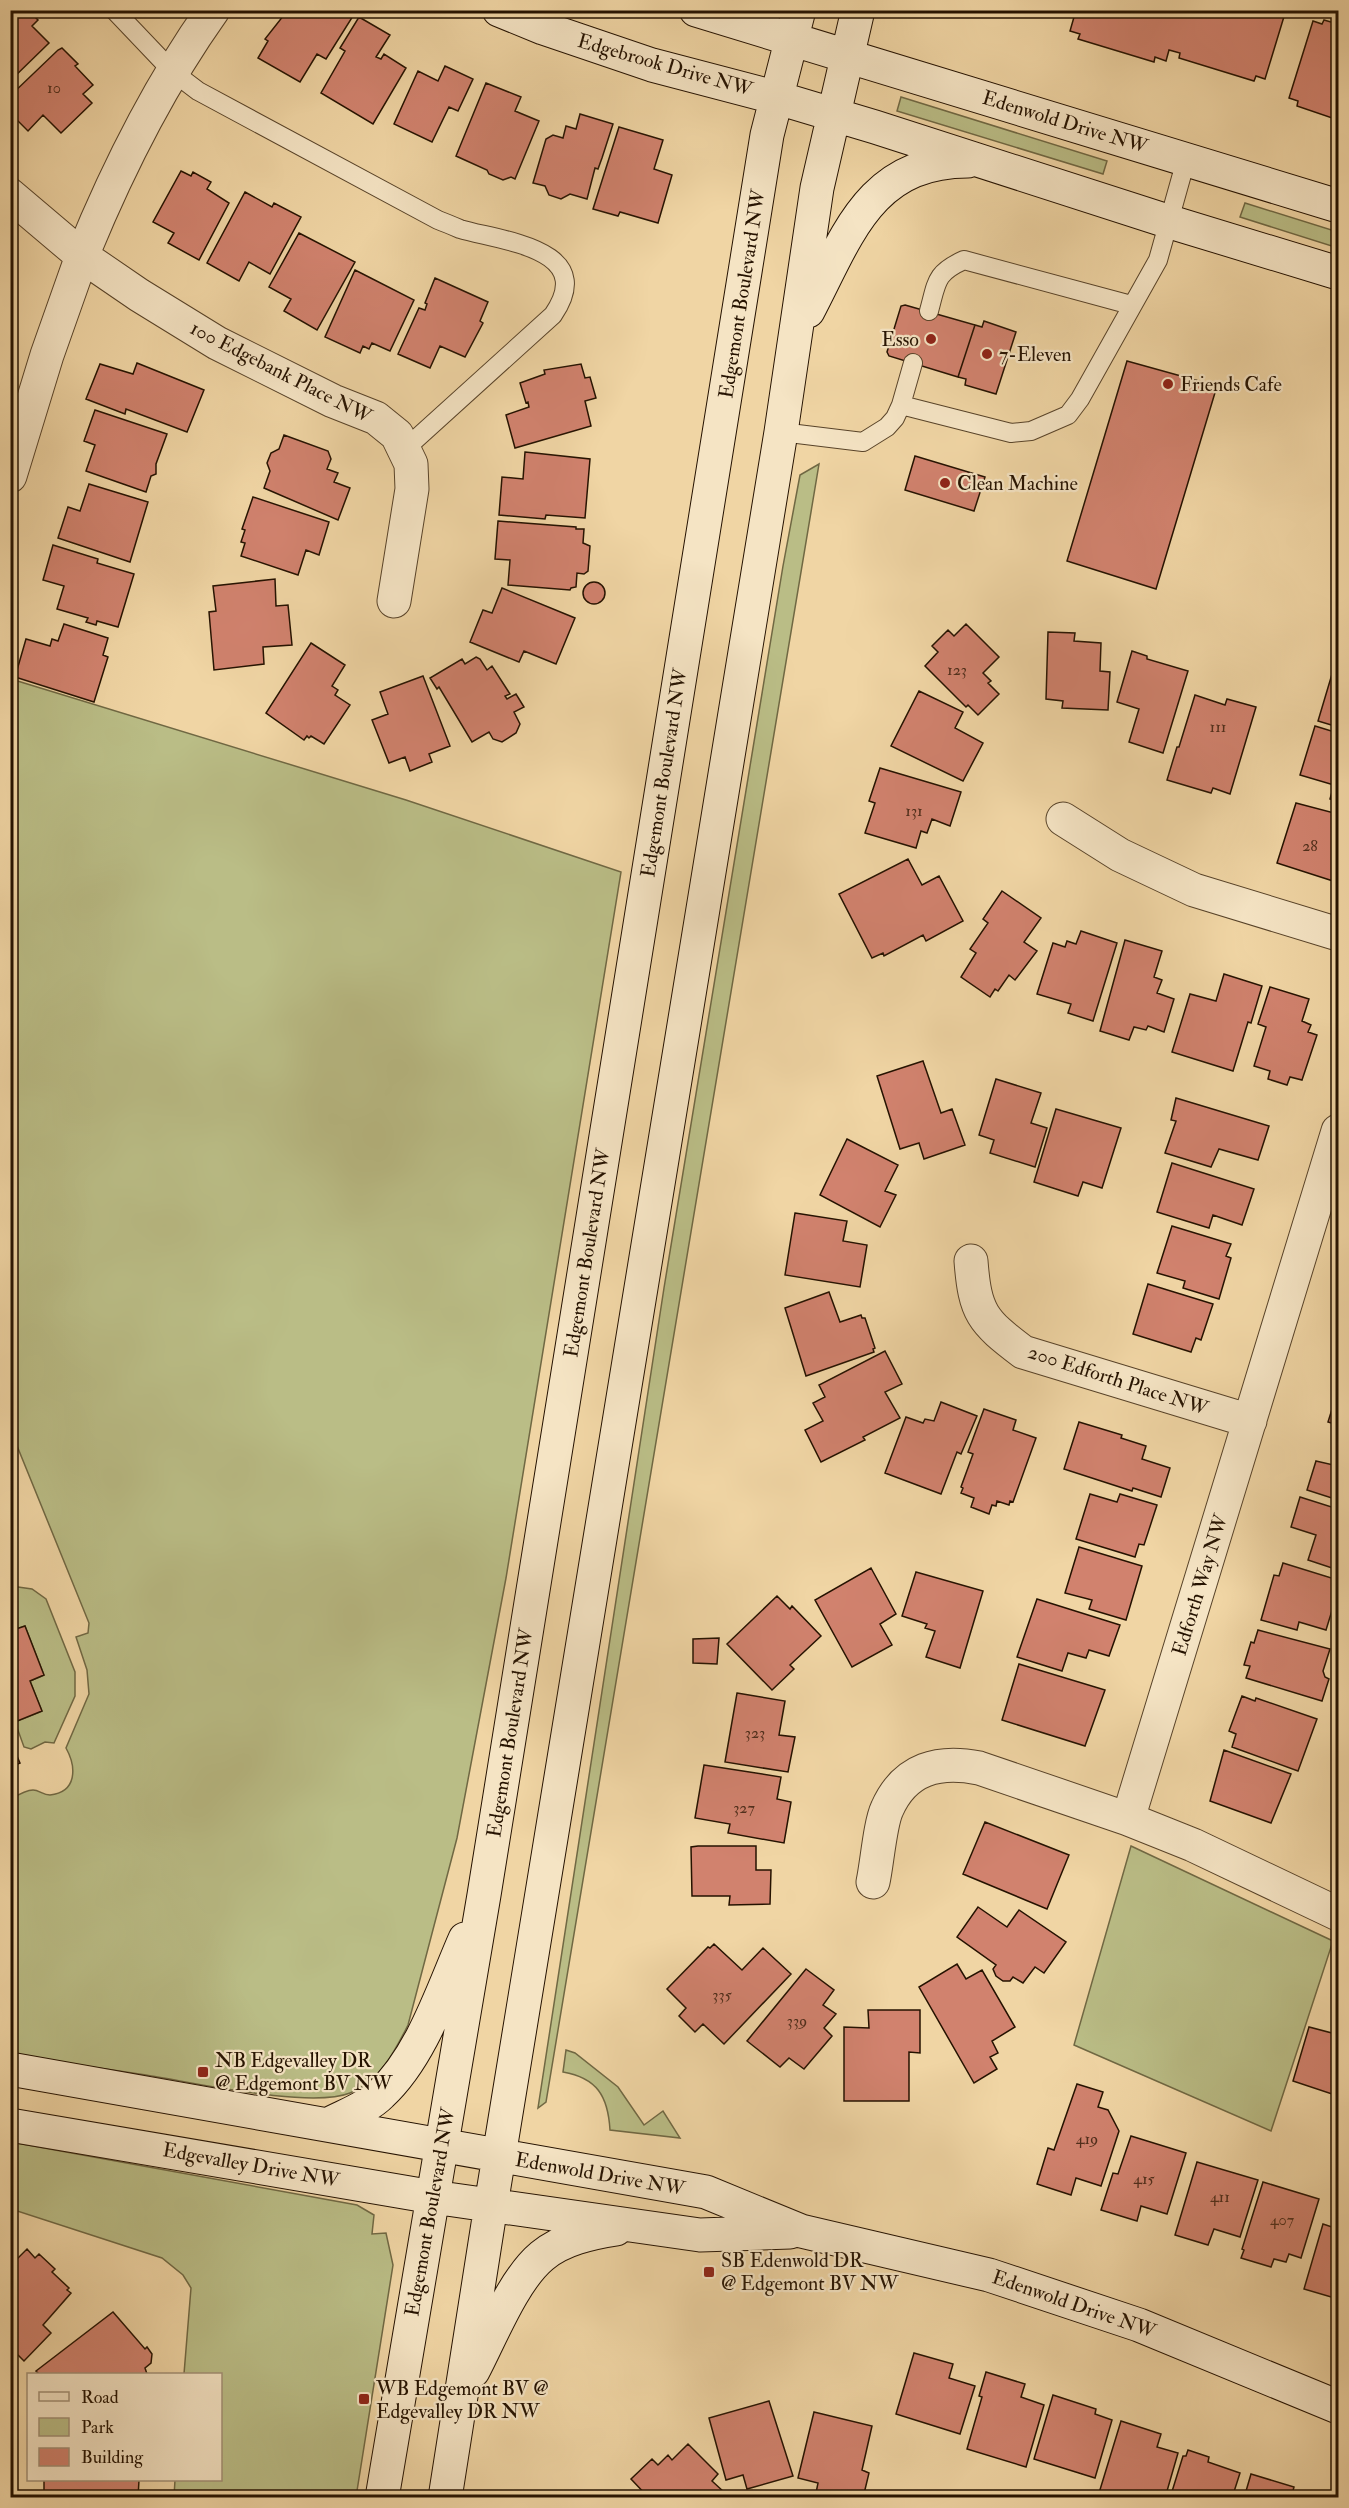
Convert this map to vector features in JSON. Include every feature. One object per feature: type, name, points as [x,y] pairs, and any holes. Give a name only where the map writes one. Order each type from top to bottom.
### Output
[{"type":"street","points":[[10,477],[47,355],[82,256],[106,198],[139,130],[213,10]]},
{"type":"street","name":"Edgebrook Drive NW","points":[[499,10],[543,28],[652,65],[833,114]]},
{"type":"street","points":[[696,10],[795,25]]},
{"type":"street","points":[[445,2498],[797,333],[817,188],[858,10]]},
{"type":"street","name":"Edgemont Boulevard NW","points":[[382,2498],[484,1895],[765,147],[795,25]]},
{"type":"street","name":"Edenwold Drive NW","points":[[795,25],[849,57],[1338,206]]},
{"type":"street","points":[[833,114],[1338,273]]},
{"type":"street","points":[[797,333],[856,220],[876,193],[893,181],[929,165],[954,161],[979,161]]},
{"type":"street","name":"100 Edgebank Place NW","points":[[10,195],[82,256],[139,295],[217,343],[333,401],[376,418],[397,435],[411,464],[412,489],[394,601]]},
{"type":"street","points":[[1063,819],[1120,855],[1194,890],[1338,934]]},
{"type":"street","name":"Edforth Way NW","points":[[1128,1819],[1338,1131]]},
{"type":"street","name":"200 Edforth Place NW","points":[[971,1261],[974,1294],[984,1316],[999,1334],[1023,1352],[1250,1421]]},
{"type":"street","points":[[873,1882],[887,1809],[905,1783],[929,1767],[954,1763],[979,1768],[1128,1819],[1193,1845],[1338,1914]]},
{"type":"street","points":[[329,2124],[363,2107],[381,2094],[406,2065],[421,2037],[484,1895]]},
{"type":"street","points":[[10,2069],[499,2156]]},
{"type":"street","name":"Edgevalley Drive NW","points":[[10,2125],[491,2205]]},
{"type":"street","name":"Edenwold Drive NW","points":[[499,2156],[706,2192],[801,2231],[989,2275],[1139,2325],[1338,2407]]},
{"type":"street","name":"Edenwold Drive NW","points":[[491,2205],[700,2235],[801,2231]]},
{"type":"street","points":[[460,2396],[524,2275],[543,2255],[571,2240],[594,2232],[642,2225]]},
{"type":"lane","points":[[114,10],[173,72],[198,91],[438,220],[459,228],[525,245],[543,252],[556,262],[565,288],[561,303],[553,315],[405,449]]},
{"type":"lane","points":[[902,405],[1011,433],[1031,430],[1068,415],[1080,399],[1158,260],[1167,221],[1186,160]]},
{"type":"lane","points":[[929,311],[939,276],[950,266],[964,260],[1131,305]]},
{"type":"lane","points":[[781,432],[863,442],[887,427],[895,418],[902,405],[913,363]]},
{"type":"green space","points":[[901,97],[1107,161],[1103,174],[897,111]]},
{"type":"green space","points":[[1245,203],[1338,232],[1338,248],[1240,217]]},
{"type":"green space","points":[[819,464],[546,2102],[538,2108],[664,1288],[783,566],[800,475]]},
{"type":"green space","points":[[11,679],[406,800],[621,872],[506,1578],[457,1838],[408,2025],[392,2055],[378,2074],[350,2093],[332,2097],[308,2098],[250,2093],[129,2072],[11,2056],[11,1799],[31,1790],[48,1795],[59,1793],[70,1784],[73,1770],[66,1748],[89,1694],[87,1670],[76,1637],[88,1633],[89,1623],[11,1431]]},
{"type":"green space","points":[[11,1586],[32,1589],[46,1599],[75,1672],[75,1696],[54,1743],[45,1742],[31,1749],[24,1747],[15,1722],[42,1711],[30,1681],[44,1675],[25,1626],[11,1631]]},
{"type":"green space","points":[[1131,1846],[1333,1941],[1271,2131],[1074,2045]]},
{"type":"green space","points":[[566,2050],[575,2053],[618,2087],[644,2125],[663,2111],[680,2138],[610,2130],[607,2107],[599,2090],[584,2079],[563,2072]]},
{"type":"green space","points":[[11,2142],[357,2205],[374,2215],[372,2234],[386,2233],[393,2265],[356,2497],[174,2497],[175,2481],[222,2481],[222,2373],[184,2373],[191,2288],[183,2275],[162,2258],[11,2209]]},
{"type":"building","points":[[10,10],[28,10],[38,20],[32,26],[49,43],[10,81]]},
{"type":"building","points":[[285,10],[344,10],[353,16],[326,59],[317,54],[300,82],[258,58],[268,41],[265,39],[284,15]]},
{"type":"building","points":[[1076,10],[1286,10],[1265,79],[1256,76],[1254,81],[1179,58],[1180,53],[1169,50],[1166,61],[1155,57],[1154,62],[1078,39],[1080,34],[1070,31]]},
{"type":"building","points":[[359,17],[390,35],[376,57],[381,59],[384,54],[406,68],[373,124],[321,93],[345,51],[340,48]]},
{"type":"building","points":[[1324,20],[1338,24],[1338,120],[1297,106],[1298,101],[1289,98],[1313,21],[1322,24]]},
{"type":"building","points":[[62,48],[78,64],[75,66],[93,85],[83,94],[92,103],[61,133],[43,115],[28,131],[10,113],[10,96]]},
{"type":"building","points":[[445,66],[473,79],[458,111],[449,107],[432,142],[394,124],[418,71],[438,81]]},
{"type":"building","points":[[486,83],[521,97],[515,111],[539,121],[515,179],[511,177],[503,180],[456,156]]},
{"type":"building","points":[[580,114],[613,124],[598,169],[595,168],[587,199],[570,194],[561,199],[549,195],[545,186],[533,183],[546,139],[553,135],[563,138],[566,126],[576,129]]},
{"type":"building","points":[[619,127],[663,140],[654,169],[672,175],[658,223],[620,212],[618,216],[593,209]]},
{"type":"building","points":[[181,171],[191,176],[193,172],[211,182],[207,189],[229,203],[199,260],[168,243],[174,233],[153,222]]},
{"type":"building","points":[[245,192],[272,207],[274,203],[301,217],[270,274],[249,262],[239,281],[207,263]]},
{"type":"building","points":[[299,233],[355,262],[317,330],[284,311],[291,299],[269,287]]},
{"type":"building","points":[[355,270],[414,300],[390,351],[372,343],[369,349],[363,346],[360,353],[325,337]]},
{"type":"building","points":[[435,278],[488,302],[480,321],[483,323],[465,357],[440,346],[430,368],[398,354],[419,308],[425,310],[427,304],[425,303]]},
{"type":"building","name":"Esso","points":[[905,305],[975,325],[958,377],[889,356],[887,352],[901,306]]},
{"type":"building","name":"7-Eleven","points":[[984,321],[1016,332],[996,394],[965,385],[966,379],[958,377],[975,325],[982,327]]},
{"type":"building","points":[[1127,361],[1217,386],[1156,589],[1067,561]]},
{"type":"building","points":[[137,363],[204,390],[187,432],[126,409],[125,414],[86,399],[100,364],[133,374]]},
{"type":"building","points":[[581,364],[585,378],[590,377],[596,398],[585,401],[591,426],[515,448],[506,415],[529,407],[520,383],[545,374],[544,370]]},
{"type":"building","points":[[95,410],[167,434],[156,464],[156,474],[151,476],[146,492],[86,471],[95,445],[84,441]]},
{"type":"building","points":[[284,435],[328,451],[331,459],[327,469],[338,473],[334,482],[350,488],[338,520],[264,488],[270,471],[267,463],[271,453],[279,449]]},
{"type":"building","points":[[525,452],[590,459],[585,518],[546,515],[545,519],[499,515],[502,477],[523,479]]},
{"type":"building","name":"Clean Machine","points":[[915,456],[985,477],[974,511],[905,490]]},
{"type":"building","points":[[89,484],[148,502],[130,562],[58,538],[68,507],[80,511]]},
{"type":"building","points":[[253,497],[329,522],[319,555],[306,550],[298,575],[241,556],[245,543],[241,542],[245,530],[242,529]]},
{"type":"building","points":[[498,521],[584,529],[583,543],[590,546],[588,571],[584,574],[577,573],[576,587],[570,590],[508,585],[510,560],[495,559]]},
{"type":"building","points":[[53,545],[98,559],[97,563],[134,574],[118,627],[97,621],[96,625],[86,622],[88,618],[57,609],[64,586],[43,580]]},
{"type":"building","points":[[275,579],[276,606],[288,605],[292,645],[263,647],[264,664],[214,670],[209,612],[216,611],[213,586]]},
{"type":"building","points":[[590,582],[598,582],[605,589],[605,597],[598,604],[590,604],[583,597],[583,589]]},
{"type":"building","points":[[502,588],[575,618],[556,664],[524,651],[519,662],[470,642],[483,610],[492,613]]},
{"type":"building","points":[[64,624],[108,638],[103,655],[108,657],[94,702],[15,677],[26,639],[50,646],[52,639],[58,641]]},
{"type":"building","points":[[966,624],[999,657],[983,673],[991,681],[988,683],[999,694],[978,715],[968,705],[966,707],[925,666],[938,652],[932,646],[948,630],[954,636]]},
{"type":"building","points":[[1048,632],[1075,633],[1074,641],[1101,643],[1100,671],[1110,672],[1108,710],[1062,708],[1063,701],[1046,699]]},
{"type":"building","points":[[311,643],[345,665],[332,686],[338,690],[335,695],[350,705],[324,744],[311,736],[309,738],[307,736],[304,740],[266,713]]},
{"type":"building","points":[[1132,651],[1147,656],[1147,659],[1188,671],[1163,753],[1129,742],[1139,709],[1117,702]]},
{"type":"building","points":[[1338,654],[1338,727],[1318,721]]},
{"type":"building","points":[[476,657],[487,670],[492,666],[510,694],[505,696],[507,699],[516,694],[524,707],[514,712],[520,724],[516,733],[502,742],[493,739],[489,732],[472,742],[439,687],[437,689],[430,678],[462,659],[465,664]]},
{"type":"building","points":[[423,676],[450,746],[429,754],[432,762],[410,771],[405,757],[389,763],[372,720],[388,714],[380,692]]},
{"type":"building","points":[[919,691],[963,712],[955,728],[983,743],[963,781],[891,746]]},
{"type":"building","points":[[1195,695],[1225,705],[1227,699],[1256,707],[1230,794],[1213,788],[1211,793],[1167,780]]},
{"type":"building","points":[[1315,726],[1338,733],[1338,801],[1330,799],[1334,785],[1300,775]]},
{"type":"building","points":[[880,768],[961,792],[950,826],[932,819],[927,833],[921,831],[916,848],[865,833],[875,803],[869,801]]},
{"type":"building","points":[[1296,803],[1338,814],[1338,864],[1333,881],[1277,863]]},
{"type":"building","points":[[908,859],[922,885],[939,876],[963,921],[926,941],[923,935],[884,956],[883,953],[872,958],[839,894]]},
{"type":"building","points":[[1002,891],[1041,918],[1024,942],[1037,951],[1015,980],[1009,975],[998,991],[995,989],[990,997],[961,977],[976,953],[970,949],[988,923],[983,919]]},
{"type":"building","points":[[1081,931],[1117,943],[1093,1021],[1068,1013],[1071,1004],[1037,994],[1053,943],[1065,947],[1067,941],[1076,944]]},
{"type":"building","points":[[1125,940],[1162,951],[1154,977],[1162,980],[1157,993],[1174,999],[1164,1032],[1148,1026],[1146,1030],[1134,1027],[1129,1040],[1100,1031]]},
{"type":"building","points":[[1224,974],[1262,986],[1233,1071],[1172,1052],[1190,994],[1216,1001]]},
{"type":"building","points":[[1270,987],[1309,999],[1302,1021],[1311,1025],[1308,1032],[1317,1035],[1302,1080],[1290,1077],[1287,1085],[1268,1079],[1270,1071],[1254,1066],[1266,1027],[1258,1024]]},
{"type":"building","points":[[923,1061],[941,1113],[952,1109],[965,1145],[924,1159],[919,1143],[900,1149],[877,1076]]},
{"type":"building","points":[[996,1079],[1041,1093],[1031,1123],[1047,1128],[1035,1167],[990,1153],[994,1140],[979,1135]]},
{"type":"building","points":[[1176,1098],[1269,1126],[1258,1160],[1219,1149],[1211,1167],[1165,1153],[1176,1121],[1171,1120]]},
{"type":"building","points":[[1056,1109],[1121,1128],[1102,1188],[1083,1182],[1078,1196],[1034,1182]]},
{"type":"building","points":[[847,1139],[898,1165],[885,1191],[896,1195],[880,1227],[820,1195]]},
{"type":"building","points":[[1172,1163],[1254,1189],[1242,1225],[1213,1215],[1209,1228],[1157,1212]]},
{"type":"building","points":[[795,1213],[847,1221],[843,1241],[867,1245],[860,1287],[785,1275]]},
{"type":"building","points":[[1172,1226],[1231,1244],[1226,1256],[1231,1258],[1219,1299],[1183,1288],[1185,1281],[1157,1273]]},
{"type":"building","points":[[1148,1284],[1213,1304],[1201,1340],[1196,1338],[1191,1352],[1133,1334]]},
{"type":"building","points":[[829,1292],[840,1322],[861,1315],[865,1318],[875,1348],[874,1352],[806,1376],[785,1308]]},
{"type":"building","points":[[885,1351],[902,1384],[885,1392],[900,1418],[863,1437],[865,1440],[821,1462],[805,1430],[823,1421],[813,1403],[825,1397],[819,1385]]},
{"type":"building","points":[[1338,1390],[1338,1425],[1328,1422]]},
{"type":"building","points":[[941,1402],[977,1416],[961,1454],[957,1452],[941,1494],[885,1473],[906,1417],[923,1423],[925,1419],[934,1421]]},
{"type":"building","points":[[984,1409],[1016,1420],[1013,1430],[1036,1438],[1013,1502],[1010,1501],[1009,1505],[997,1501],[996,1506],[992,1505],[989,1514],[971,1507],[974,1498],[961,1493],[973,1454],[968,1452]]},
{"type":"building","points":[[1079,1422],[1122,1435],[1121,1438],[1146,1446],[1142,1459],[1170,1468],[1161,1497],[1133,1488],[1132,1491],[1064,1469]]},
{"type":"building","points":[[1316,1461],[1338,1466],[1338,1500],[1307,1490]]},
{"type":"building","points":[[1090,1494],[1117,1502],[1120,1494],[1157,1505],[1144,1545],[1139,1544],[1135,1557],[1076,1539]]},
{"type":"building","points":[[1300,1497],[1338,1509],[1338,1570],[1308,1560],[1316,1535],[1291,1527]]},
{"type":"building","points":[[1079,1547],[1142,1566],[1126,1620],[1089,1609],[1092,1600],[1065,1593]]},
{"type":"building","points":[[1283,1563],[1338,1580],[1338,1591],[1326,1630],[1299,1622],[1297,1630],[1261,1620],[1274,1575],[1279,1576]]},
{"type":"building","points":[[871,1568],[896,1614],[880,1624],[892,1645],[852,1667],[815,1600]]},
{"type":"building","points":[[916,1572],[983,1591],[960,1668],[926,1657],[935,1631],[925,1628],[927,1624],[902,1616]]},
{"type":"building","points":[[777,1596],[790,1609],[792,1606],[821,1636],[790,1665],[794,1669],[772,1690],[727,1644]]},
{"type":"building","points":[[1037,1599],[1120,1625],[1109,1656],[1089,1650],[1086,1658],[1068,1653],[1062,1671],[1017,1657]]},
{"type":"building","points":[[25,1626],[44,1675],[30,1681],[42,1711],[10,1724],[10,1631]]},
{"type":"building","points":[[1258,1630],[1330,1649],[1323,1671],[1325,1677],[1329,1679],[1322,1701],[1246,1678],[1250,1666],[1244,1665],[1251,1642],[1254,1643]]},
{"type":"building","points":[[719,1638],[717,1664],[693,1663],[693,1639]]},
{"type":"building","points":[[1019,1664],[1105,1690],[1085,1746],[1002,1720]]},
{"type":"building","points":[[737,1693],[785,1701],[779,1735],[795,1737],[788,1772],[725,1762]]},
{"type":"building","points":[[1242,1696],[1255,1701],[1256,1698],[1317,1719],[1298,1771],[1232,1747],[1236,1734],[1229,1731]]},
{"type":"building","points":[[10,1740],[20,1763],[10,1767]]},
{"type":"building","points":[[1224,1750],[1291,1774],[1271,1823],[1210,1801]]},
{"type":"building","points":[[704,1765],[781,1777],[777,1799],[791,1802],[784,1843],[728,1833],[730,1824],[695,1818]]},
{"type":"building","points":[[985,1822],[1069,1855],[1047,1909],[963,1874]]},
{"type":"building","points":[[756,1846],[756,1870],[771,1870],[770,1904],[729,1905],[730,1896],[692,1896],[691,1847]]},
{"type":"building","points":[[978,1907],[1007,1927],[1019,1910],[1066,1942],[1044,1973],[1035,1967],[1023,1983],[1013,1977],[1010,1981],[1003,1981],[996,1976],[993,1969],[996,1965],[957,1937]]},
{"type":"building","points":[[714,1944],[742,1970],[763,1948],[791,1974],[724,2044],[703,2024],[695,2032],[679,2016],[686,2008],[667,1989],[708,1947]]},
{"type":"building","points":[[957,1964],[966,1979],[982,1970],[1015,2027],[992,2041],[998,2053],[990,2057],[997,2069],[974,2083],[919,1987]]},
{"type":"building","points":[[806,1969],[834,1990],[823,2005],[836,2014],[824,2028],[832,2036],[804,2069],[789,2058],[780,2067],[747,2041]]},
{"type":"building","points":[[868,2010],[920,2010],[920,2053],[909,2052],[909,2101],[844,2101],[844,2027],[869,2028]]},
{"type":"building","points":[[1338,2010],[1338,2096],[1293,2081],[1309,2027],[1332,2033]]},
{"type":"building","points":[[1077,2084],[1103,2092],[1098,2107],[1108,2110],[1119,2131],[1101,2186],[1076,2178],[1071,2195],[1037,2184],[1048,2148],[1054,2150]]},
{"type":"building","points":[[1131,2136],[1186,2153],[1167,2214],[1141,2206],[1137,2221],[1101,2210],[1113,2173],[1118,2174]]},
{"type":"building","points":[[1197,2162],[1258,2180],[1240,2237],[1214,2229],[1208,2245],[1175,2235]]},
{"type":"building","points":[[1263,2182],[1319,2199],[1301,2258],[1289,2254],[1286,2262],[1274,2259],[1271,2267],[1241,2258]]},
{"type":"building","points":[[1323,2224],[1338,2229],[1338,2299],[1304,2289]]},
{"type":"building","points":[[27,2249],[35,2258],[39,2254],[55,2269],[52,2272],[69,2288],[67,2290],[71,2293],[43,2325],[51,2333],[24,2361],[13,2350],[10,2353],[10,2266]]},
{"type":"building","points":[[113,2312],[152,2354],[151,2363],[145,2368],[147,2373],[38,2373],[36,2371]]},
{"type":"building","points":[[914,2353],[953,2364],[949,2378],[975,2386],[960,2434],[896,2414]]},
{"type":"building","points":[[986,2372],[1025,2384],[1021,2397],[1044,2405],[1026,2467],[967,2449],[982,2397],[979,2396]]},
{"type":"building","points":[[1053,2395],[1096,2409],[1095,2414],[1112,2420],[1095,2478],[1034,2459]]},
{"type":"building","points":[[769,2401],[793,2476],[747,2489],[743,2475],[726,2480],[709,2418]]},
{"type":"building","points":[[814,2412],[872,2426],[862,2470],[869,2473],[863,2498],[815,2498],[818,2483],[798,2478]]},
{"type":"building","points":[[1121,2421],[1161,2434],[1157,2447],[1178,2453],[1165,2498],[1115,2498],[1099,2493]]},
{"type":"building","points":[[688,2444],[718,2474],[712,2481],[724,2492],[719,2498],[649,2498],[631,2479],[652,2459],[658,2465],[668,2455],[672,2460]]},
{"type":"building","points":[[1188,2450],[1209,2457],[1208,2462],[1240,2473],[1232,2498],[1170,2498],[1183,2456],[1186,2456]]},
{"type":"building","points":[[1251,2474],[1294,2487],[1291,2498],[1244,2498]]},
{"type":"building","points":[[44,2481],[139,2481],[138,2498],[44,2498]]},
{"type":"place","name":"Esso","points":[[931,339]]},
{"type":"place","name":"7-Eleven","points":[[987,354]]},
{"type":"place","name":"Friends Cafe","points":[[1168,384]]},
{"type":"place","name":"Clean Machine","points":[[945,483]]},
{"type":"place","name":"NB Edgevalley DR @ Edgemont BV NW","points":[[203,2072]]},
{"type":"place","name":"SB Edenwold DR @ Edgemont BV NW","points":[[709,2272]]},
{"type":"place","name":"WB Edgemont BV @ Edgevalley DR NW","points":[[364,2399]]}]
